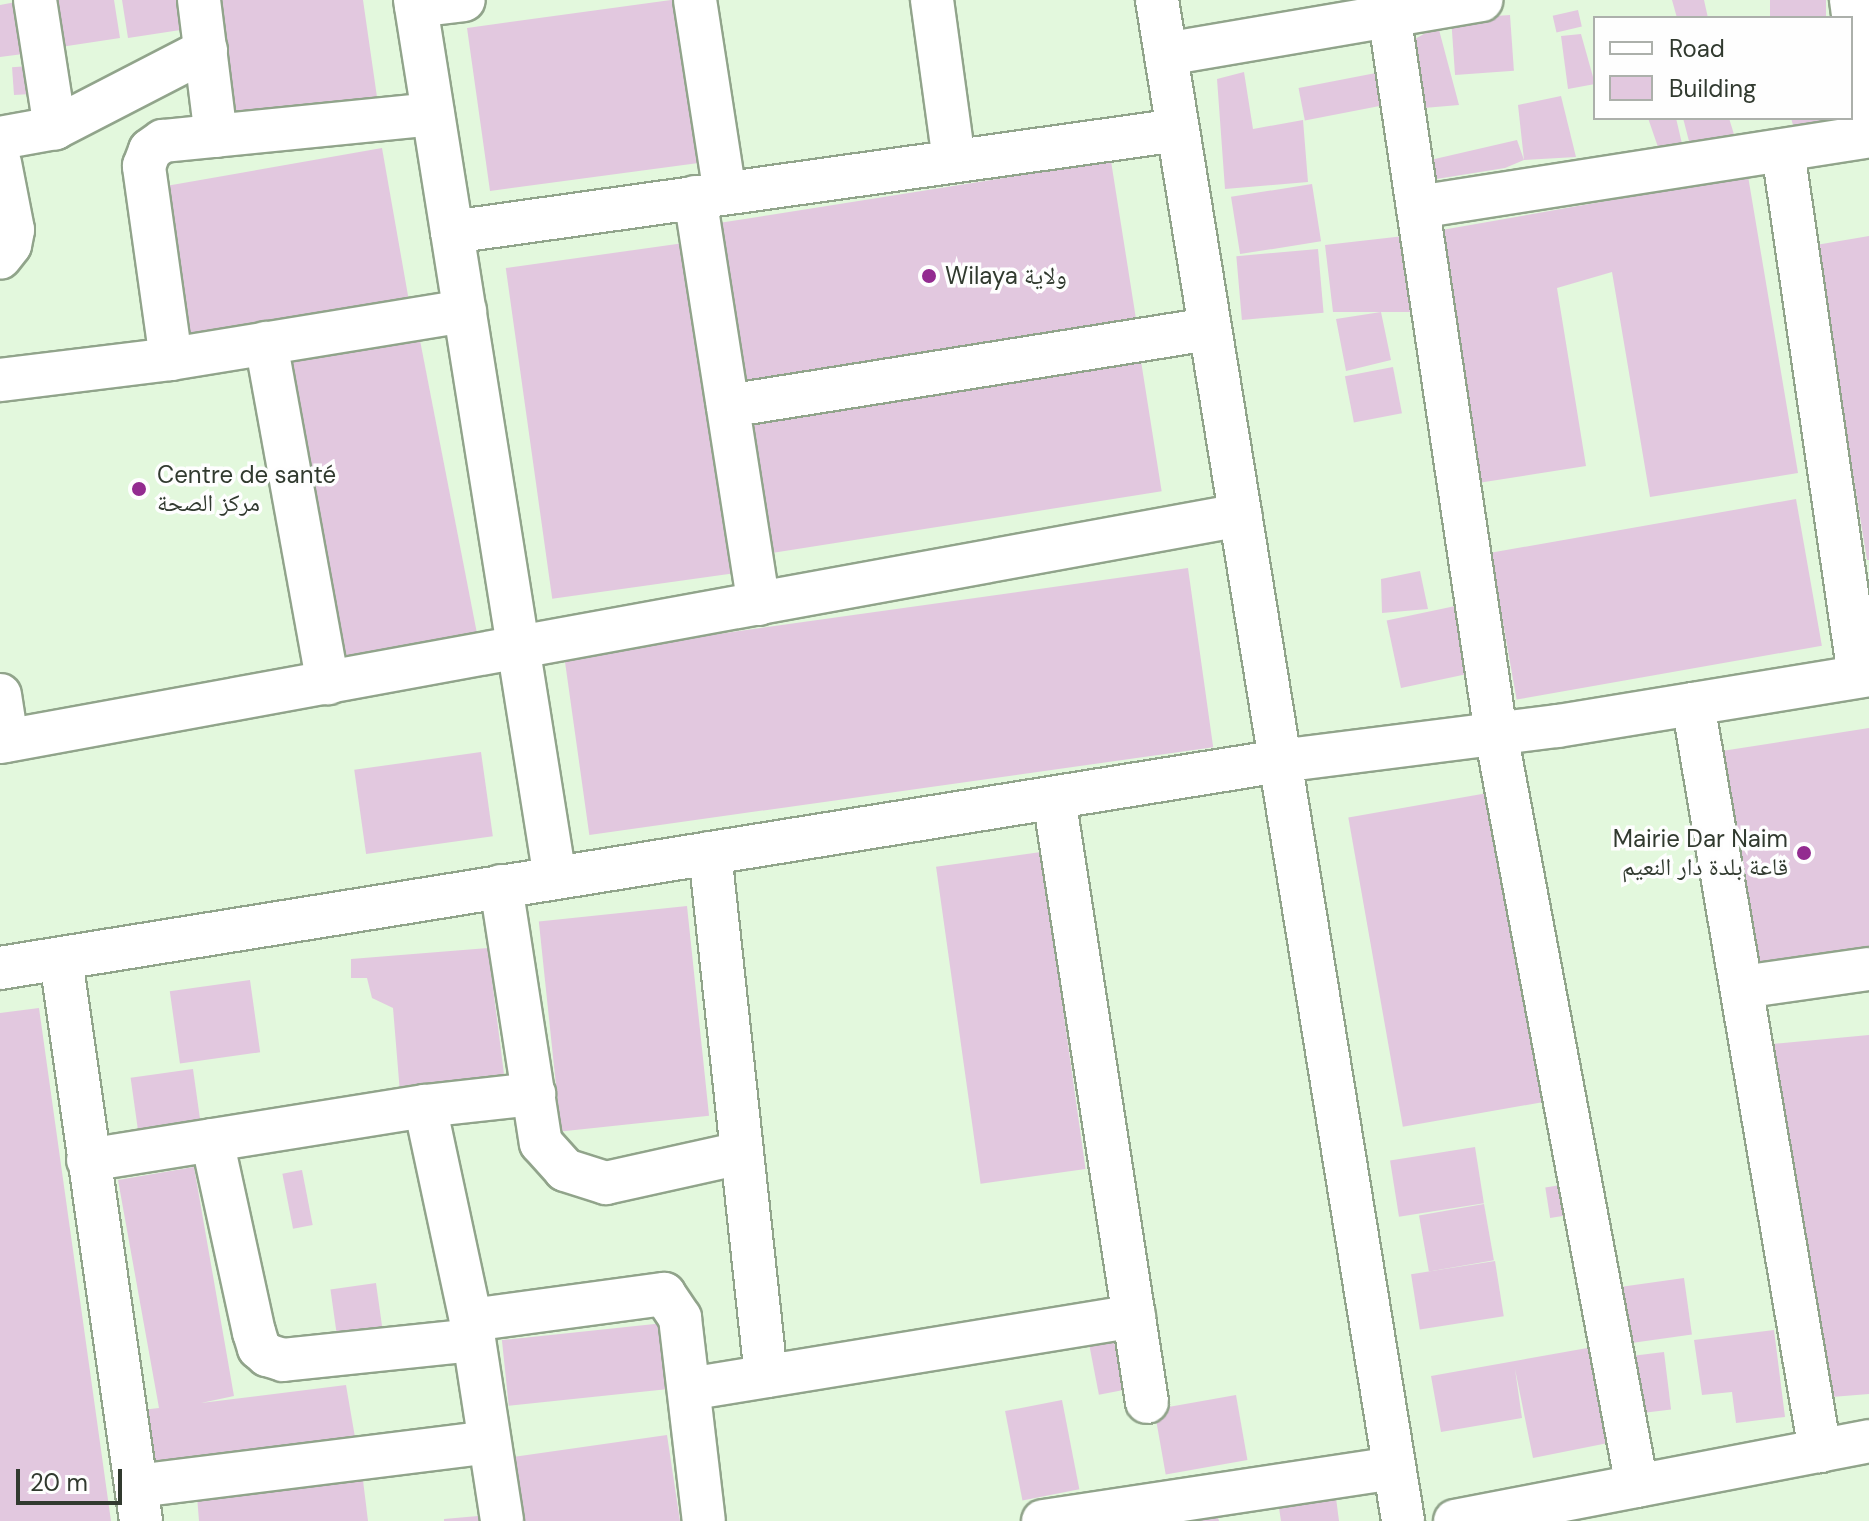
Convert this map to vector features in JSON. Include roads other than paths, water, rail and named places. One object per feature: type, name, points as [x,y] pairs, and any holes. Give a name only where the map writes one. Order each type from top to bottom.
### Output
[{"type":"street","points":[[35,0],[55,128]]},
{"type":"street","points":[[199,0],[216,136]]},
{"type":"street","points":[[464,0],[416,3],[555,878]]},
{"type":"street","points":[[695,0],[728,406],[759,604]]},
{"type":"street","points":[[932,0],[954,161]]},
{"type":"street","points":[[1157,0],[1403,1521]]},
{"type":"street","points":[[1166,54],[1388,8],[1481,0]]},
{"type":"street","points":[[1418,207],[1783,151],[1869,134],[1851,0]]},
{"type":"street","points":[[1388,8],[1496,734],[1637,1486]]},
{"type":"street","points":[[0,138],[55,128],[206,50]]},
{"type":"street","points":[[171,359],[144,166],[150,150],[163,141],[433,114]]},
{"type":"street","points":[[452,232],[1178,130]]},
{"type":"street","points":[[0,968],[1280,761],[1496,734],[1864,675],[1783,151]]},
{"type":"street","points":[[0,163],[13,230],[10,245],[0,258]]},
{"type":"street","points":[[0,380],[171,359],[465,311]]},
{"type":"street","points":[[728,406],[1210,329]]},
{"type":"street","points":[[266,343],[328,683]]},
{"type":"street","points":[[0,695],[4,741],[1240,515]]},
{"type":"street","points":[[1693,704],[1820,1451]]},
{"type":"street","points":[[1054,798],[1147,1402]]},
{"type":"street","points":[[710,853],[766,1376]]},
{"type":"street","points":[[501,886],[541,1143],[565,1170],[606,1183],[741,1153]]},
{"type":"street","points":[[61,960],[139,1504],[488,1442]]},
{"type":"street","points":[[1742,987],[1869,969]]},
{"type":"street","points":[[88,1160],[425,1106],[534,1094]]},
{"type":"street","points":[[425,1106],[472,1330],[502,1521]]},
{"type":"street","points":[[212,1140],[254,1332],[259,1348],[267,1355],[283,1360],[472,1330],[664,1294],[680,1318],[704,1521]]},
{"type":"street","points":[[689,1389],[1134,1316]]},
{"type":"street","points":[[1455,1521],[1869,1441]]},
{"type":"street","points":[[1043,1521],[1393,1468]]},
{"type":"place","name":"Wilaya ولاية","points":[[929,276]]},
{"type":"place","name":"Centre de santé مركز الصحة","points":[[139,489]]},
{"type":"place","name":"Mairie Dar Naim قاعة بلدة دار النعيم","points":[[1804,853]]}]
